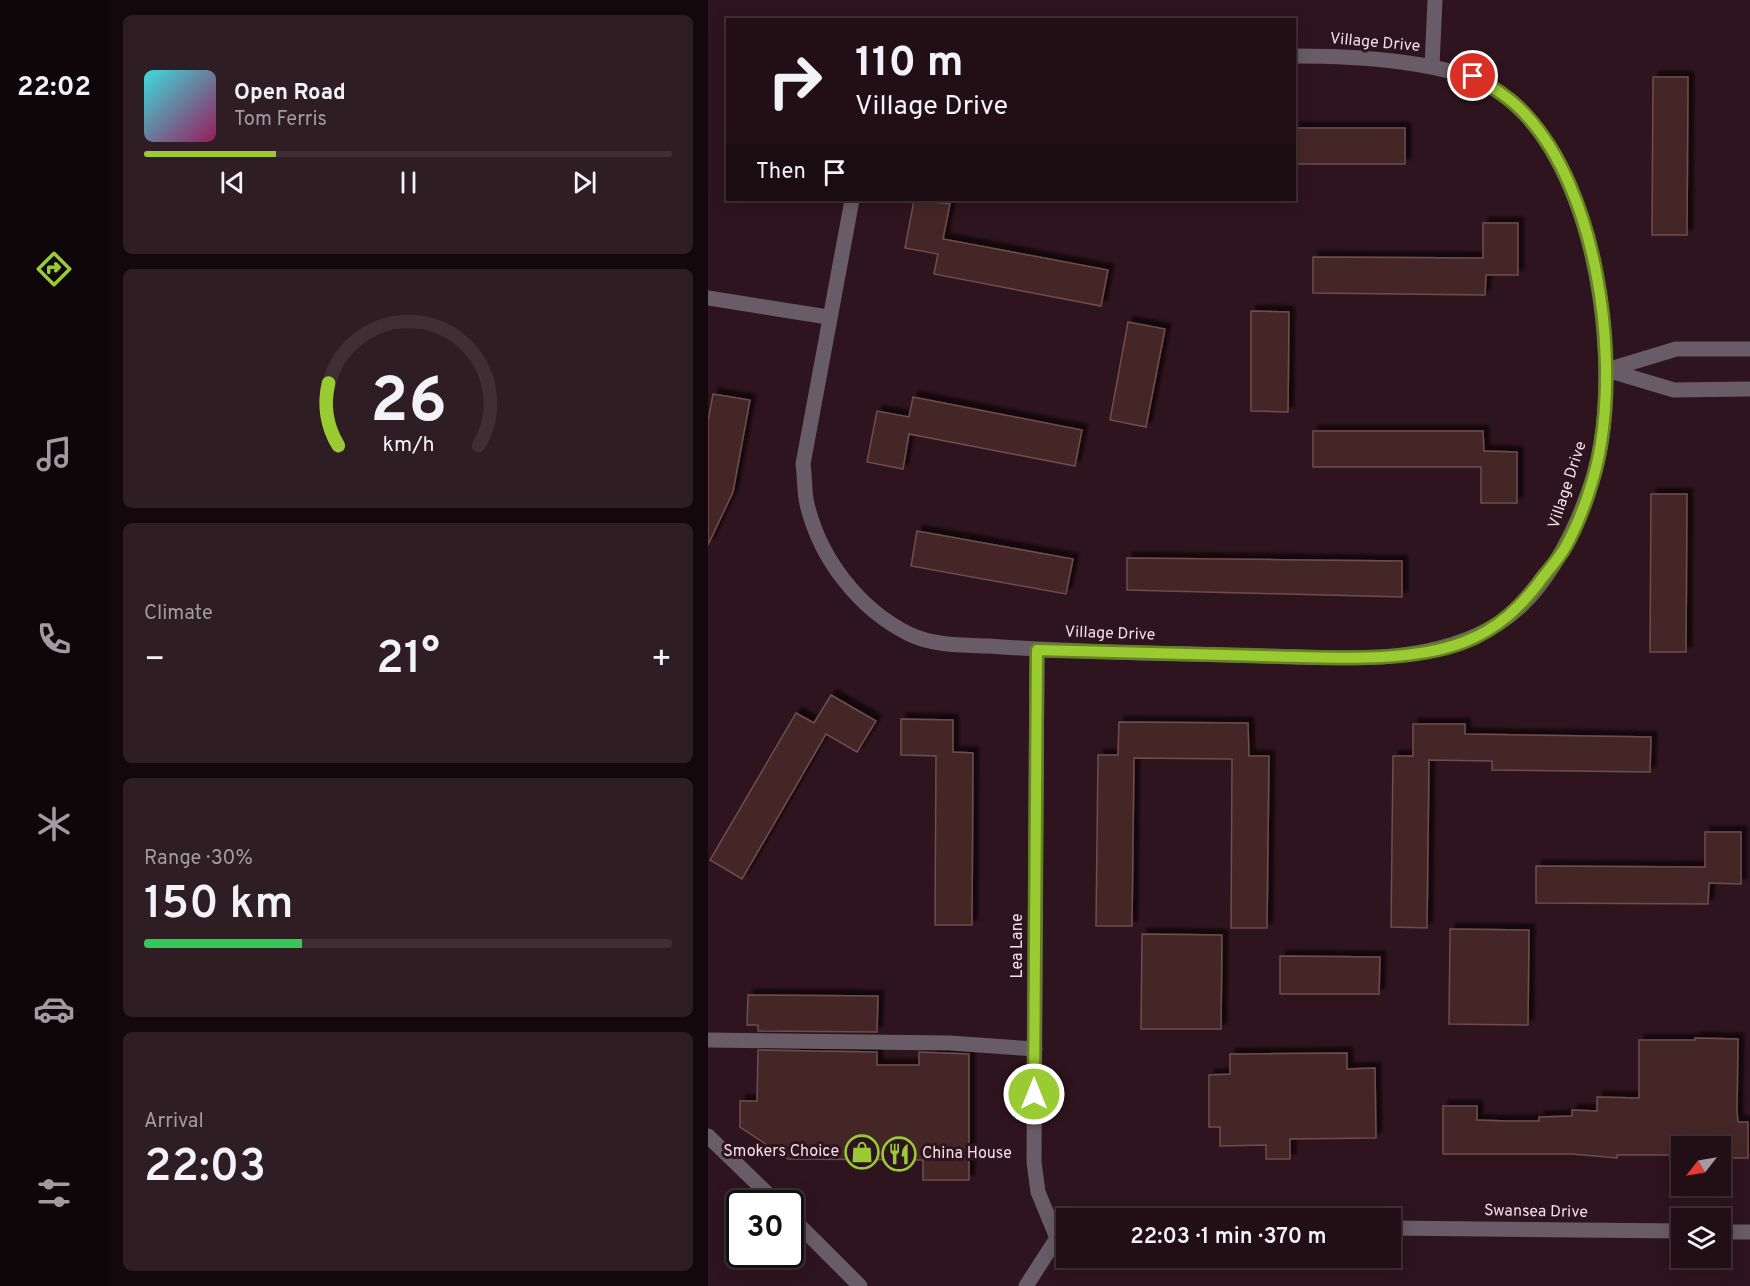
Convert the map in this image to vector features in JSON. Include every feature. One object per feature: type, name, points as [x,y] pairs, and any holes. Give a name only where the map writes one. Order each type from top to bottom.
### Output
[{"type":"street","points":[[1432,66],[1435,0]]},
{"type":"street","name":"Village Drive","points":[[852,201],[828,317],[803,464],[807,504],[818,535],[836,571],[861,600],[910,634],[937,643],[1037,650],[1341,658],[1421,652],[1463,642],[1496,626],[1522,605],[1566,547],[1586,497],[1601,444],[1607,370],[1593,255],[1570,184],[1549,146],[1526,114],[1501,93],[1473,76],[1432,66],[1296,56]]},
{"type":"street","points":[[708,298],[828,317]]},
{"type":"street","points":[[1607,370],[1676,349],[1750,349]]},
{"type":"street","points":[[1607,370],[1674,390],[1750,389]]},
{"type":"street","name":"Lea Lane","points":[[1037,650],[1034,1162],[1038,1192],[1056,1226]]},
{"type":"street","points":[[708,1040],[949,1043],[1035,1049]]},
{"type":"street","points":[[708,1136],[764,1190]]},
{"type":"street","name":"Swansea Drive","points":[[1401,1228],[1671,1231]]},
{"type":"street","points":[[804,1230],[860,1286]]},
{"type":"street","points":[[1731,1232],[1750,1232]]},
{"type":"street","points":[[1026,1286],[1056,1246]]},
{"type":"building","points":[[1653,77],[1688,77],[1687,235],[1652,235]]},
{"type":"building","points":[[1296,128],[1405,128],[1405,164],[1296,164]]},
{"type":"building","points":[[914,201],[950,204],[943,239],[1108,270],[1101,306],[934,274],[938,254],[905,248]]},
{"type":"building","points":[[1483,223],[1518,223],[1518,275],[1486,275],[1485,295],[1313,293],[1313,257],[1483,258]]},
{"type":"building","points":[[1251,311],[1289,312],[1288,412],[1251,411]]},
{"type":"building","points":[[1128,322],[1165,329],[1146,427],[1110,420]]},
{"type":"building","points":[[713,394],[750,400],[733,492],[708,545],[708,421]]},
{"type":"building","points":[[913,397],[1082,430],[1075,466],[909,434],[903,469],[867,462],[877,411],[909,417]]},
{"type":"building","points":[[1313,431],[1483,431],[1484,451],[1517,452],[1517,503],[1481,503],[1481,467],[1313,467]]},
{"type":"building","points":[[1651,494],[1687,494],[1686,652],[1650,652]]},
{"type":"building","points":[[917,531],[1073,559],[1066,594],[911,566]]},
{"type":"building","points":[[1127,558],[1402,561],[1402,597],[1127,590]]},
{"type":"building","points":[[831,695],[876,721],[857,752],[826,734],[742,879],[710,860],[796,713],[814,723]]},
{"type":"building","points":[[901,719],[953,720],[953,752],[973,753],[972,925],[935,925],[936,756],[901,755]]},
{"type":"building","points":[[1119,722],[1248,723],[1249,756],[1269,756],[1267,928],[1231,928],[1232,759],[1134,758],[1132,926],[1096,926],[1098,755],[1118,755]]},
{"type":"building","points":[[1413,724],[1465,724],[1465,734],[1651,737],[1650,772],[1492,770],[1492,761],[1429,760],[1427,928],[1391,927],[1393,756],[1413,756]]},
{"type":"building","points":[[1705,832],[1741,832],[1741,884],[1709,883],[1708,904],[1536,903],[1536,866],[1705,867]]},
{"type":"building","points":[[1450,929],[1529,930],[1528,1025],[1449,1024]]},
{"type":"building","points":[[1142,934],[1222,935],[1221,1029],[1141,1029]]},
{"type":"building","points":[[1280,956],[1380,957],[1379,994],[1280,994]]},
{"type":"building","points":[[748,995],[878,996],[877,1032],[758,1031],[758,1025],[747,1025]]},
{"type":"building","points":[[1695,1038],[1738,1039],[1737,1112],[1738,1122],[1748,1122],[1748,1158],[1731,1158],[1731,1136],[1671,1136],[1671,1155],[1617,1155],[1617,1158],[1572,1154],[1443,1154],[1443,1106],[1477,1106],[1477,1120],[1539,1121],[1539,1117],[1572,1116],[1572,1110],[1597,1111],[1597,1097],[1639,1098],[1639,1040],[1695,1040]]},
{"type":"building","points":[[758,1050],[877,1052],[877,1065],[919,1065],[919,1052],[969,1054],[969,1180],[923,1180],[923,1160],[788,1159],[740,1127],[740,1101],[757,1101]]},
{"type":"building","points":[[1347,1053],[1347,1069],[1375,1068],[1376,1138],[1290,1139],[1290,1159],[1266,1159],[1266,1145],[1220,1146],[1220,1127],[1209,1127],[1209,1075],[1230,1074],[1230,1054]]},
{"type":"place","name":"Smokers Choice","points":[[862,1152]]},
{"type":"place","name":"China House","points":[[899,1154]]},
{"type":"route","points":[[1034,1094],[1037,650],[1341,658],[1421,652],[1463,642],[1496,626],[1522,605],[1566,547],[1586,497],[1601,444],[1607,370],[1593,255],[1570,184],[1549,146],[1526,114],[1501,93],[1473,76]]}]
